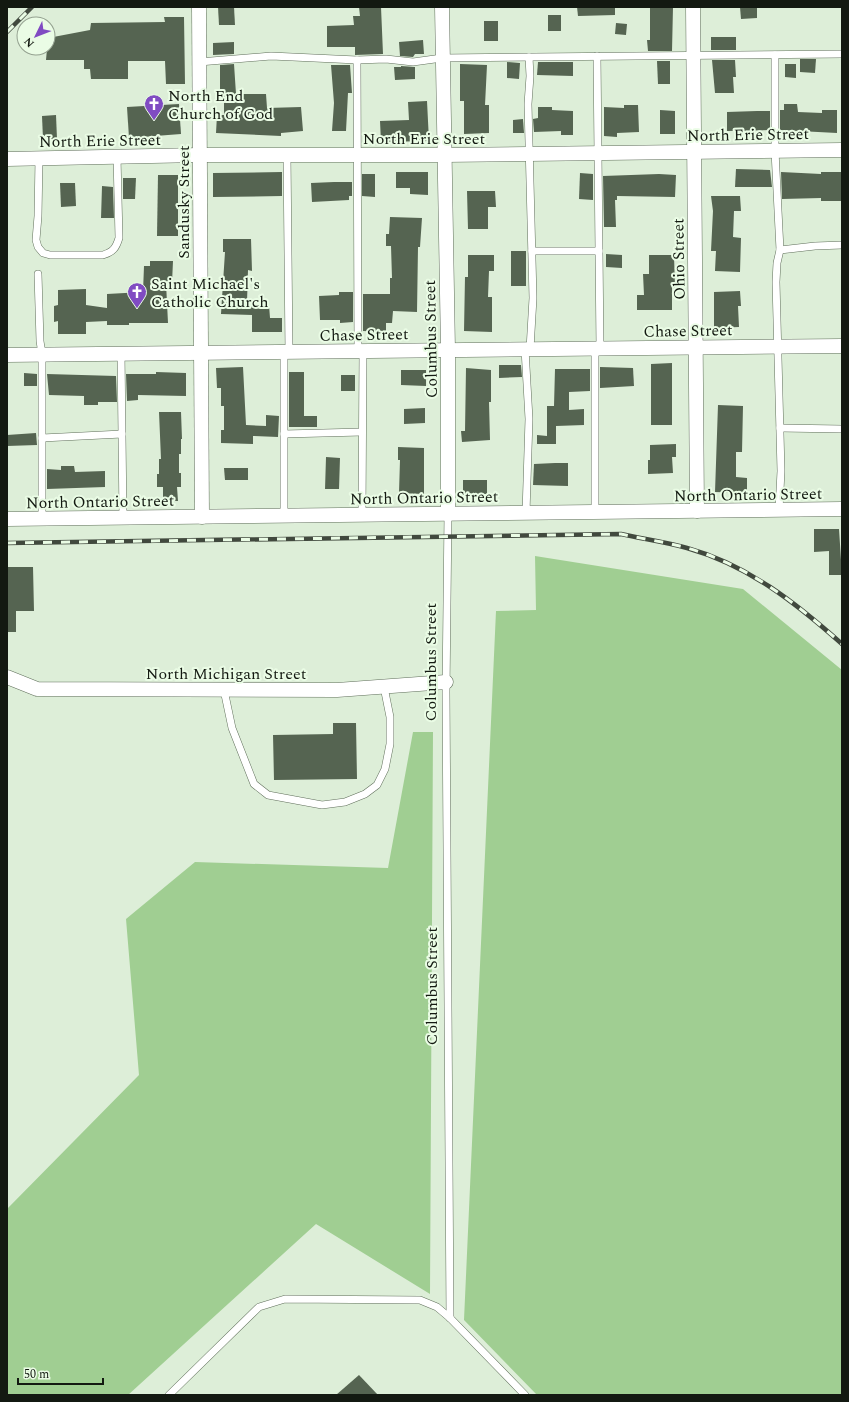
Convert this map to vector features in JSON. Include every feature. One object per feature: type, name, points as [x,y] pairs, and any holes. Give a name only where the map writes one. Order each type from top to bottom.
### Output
[{"type":"street","name":"Sandusky Street","points":[[199,7],[202,517]]},
{"type":"street","name":"Columbus Street","points":[[442,7],[448,350],[448,514]]},
{"type":"street","name":"Ohio Street","points":[[693,7],[698,511]]},
{"type":"street","name":"North Erie Street","points":[[7,160],[200,155],[444,155],[842,150]]},
{"type":"street","name":"Chase Street","points":[[7,354],[842,346]]},
{"type":"street","name":"North Ontario Street","points":[[7,519],[842,510]]},
{"type":"street","name":"North Michigan Street","points":[[7,677],[36,689],[336,690],[446,682]]},
{"type":"lane","points":[[199,62],[271,56],[357,60],[386,59],[413,62],[442,58],[842,54]]},
{"type":"lane","points":[[776,55],[775,151],[780,250],[777,263],[776,282],[781,471],[779,510]]},
{"type":"lane","points":[[595,512],[599,251],[597,56]]},
{"type":"lane","points":[[526,513],[528,349],[533,314],[528,104],[530,76],[529,57]]},
{"type":"lane","points":[[357,60],[362,515]]},
{"type":"lane","points":[[284,516],[287,155]]},
{"type":"lane","points":[[39,159],[36,240],[38,247],[43,253],[50,255],[103,255],[112,252],[116,247],[119,238],[118,157]]},
{"type":"lane","points":[[780,250],[842,245]]},
{"type":"lane","points":[[532,251],[599,251]]},
{"type":"lane","points":[[38,274],[40,341],[42,354],[42,518]]},
{"type":"lane","points":[[121,353],[123,517]]},
{"type":"lane","points":[[780,428],[842,429]]},
{"type":"lane","points":[[284,434],[362,432]]},
{"type":"lane","points":[[42,438],[122,434]]},
{"type":"lane","name":"Columbus Street","points":[[448,514],[446,682],[450,1318]]},
{"type":"lane","points":[[224,690],[232,728],[254,784],[268,795],[322,805],[345,802],[365,794],[377,785],[385,769],[390,744],[390,717],[384,687]]},
{"type":"lane","points":[[169,1395],[259,1307],[285,1299],[420,1300],[437,1307],[450,1318],[525,1395]]},
{"type":"green space","points":[[535,556],[743,589],[842,670],[842,1395],[537,1395],[464,1320],[496,611],[536,610]]},
{"type":"green space","points":[[413,732],[433,732],[430,1294],[316,1224],[128,1395],[7,1395],[7,1209],[139,1075],[126,919],[195,862],[388,868]]},
{"type":"building","points":[[218,7],[234,7],[235,25],[219,25]]},
{"type":"building","points":[[359,7],[381,7],[383,54],[355,55],[355,47],[327,47],[327,26],[354,25],[353,16],[360,16]]},
{"type":"building","points":[[577,7],[615,7],[615,15],[578,16]]},
{"type":"building","points":[[650,7],[673,7],[672,51],[648,51],[647,40],[650,40]]},
{"type":"building","points":[[740,7],[757,7],[757,18],[741,19]]},
{"type":"building","points":[[548,15],[561,15],[561,31],[548,31]]},
{"type":"building","points":[[164,17],[184,17],[185,84],[166,84],[165,61],[128,61],[128,79],[91,79],[90,69],[84,69],[84,60],[46,60],[46,56],[56,56],[56,36],[90,30],[91,23],[165,22]]},
{"type":"building","points":[[484,21],[498,21],[498,41],[484,41]]},
{"type":"building","points":[[616,23],[627,24],[626,35],[615,34]]},
{"type":"building","points":[[711,37],[736,37],[736,50],[711,50]]},
{"type":"building","points":[[423,40],[424,54],[415,54],[413,57],[400,56],[399,42]]},
{"type":"building","points":[[234,42],[234,54],[213,55],[213,43]]},
{"type":"building","points":[[800,59],[816,59],[815,73],[800,72]]},
{"type":"building","points":[[712,60],[735,60],[736,77],[733,77],[734,93],[715,93]]},
{"type":"building","points":[[657,61],[670,61],[670,84],[658,84]]},
{"type":"building","points":[[507,62],[520,63],[519,79],[507,78]]},
{"type":"building","points":[[538,62],[573,62],[573,76],[537,75]]},
{"type":"building","points":[[234,64],[236,94],[266,94],[267,108],[301,107],[303,131],[281,133],[281,136],[216,133],[217,115],[224,115],[224,94],[220,93],[220,65]]},
{"type":"building","points":[[460,64],[487,65],[485,105],[489,105],[489,133],[464,134],[464,101],[460,101]]},
{"type":"building","points":[[785,64],[796,64],[796,78],[785,77]]},
{"type":"building","points":[[331,65],[350,65],[352,93],[348,93],[346,131],[332,131],[334,103]]},
{"type":"building","points":[[394,67],[415,67],[415,79],[395,80]]},
{"type":"building","points":[[427,101],[429,141],[381,142],[380,121],[409,120],[408,102]]},
{"type":"building","name":"North End Church of God","points":[[179,104],[181,134],[129,138],[127,107]]},
{"type":"building","points":[[784,104],[797,104],[798,112],[822,113],[822,110],[837,110],[837,133],[780,130],[780,110],[784,110]]},
{"type":"building","points":[[624,105],[638,105],[639,132],[617,133],[617,137],[604,136],[604,107],[624,108]]},
{"type":"building","points":[[538,107],[552,107],[552,110],[573,111],[573,135],[561,135],[561,131],[534,132],[533,119],[538,118]]},
{"type":"building","points":[[660,110],[675,111],[675,134],[660,134]]},
{"type":"building","points":[[770,111],[770,130],[727,131],[727,112]]},
{"type":"building","points":[[56,115],[57,139],[43,139],[42,116]]},
{"type":"building","points":[[523,119],[524,133],[513,133],[513,120]]},
{"type":"building","points":[[736,169],[770,170],[772,187],[735,187]]},
{"type":"building","points":[[282,172],[282,196],[213,197],[213,173]]},
{"type":"building","points":[[396,172],[428,172],[428,195],[410,194],[410,188],[396,188]]},
{"type":"building","points":[[781,172],[821,174],[821,172],[842,172],[842,201],[821,201],[821,198],[782,199]]},
{"type":"building","points":[[580,173],[593,174],[593,200],[579,199]]},
{"type":"building","points":[[362,174],[375,174],[375,197],[362,196]]},
{"type":"building","points":[[659,174],[676,175],[675,197],[617,196],[617,200],[615,200],[616,227],[604,227],[603,176]]},
{"type":"building","points":[[158,175],[178,175],[178,236],[157,236]]},
{"type":"building","points":[[123,178],[136,178],[135,199],[123,199]]},
{"type":"building","points":[[352,182],[352,196],[349,196],[349,200],[312,202],[311,183]]},
{"type":"building","points":[[60,183],[75,183],[76,206],[61,207]]},
{"type":"building","points":[[102,186],[113,187],[114,218],[101,218]]},
{"type":"building","points":[[467,191],[495,191],[496,207],[488,207],[488,229],[468,229]]},
{"type":"building","points":[[711,196],[740,196],[741,211],[734,211],[733,237],[741,238],[740,272],[715,271],[716,251],[711,251],[713,211]]},
{"type":"building","points":[[390,217],[422,218],[420,247],[418,247],[417,312],[393,311],[392,323],[386,323],[386,332],[363,331],[363,294],[390,294],[390,278],[392,278],[391,246],[386,246],[386,234],[389,234]]},
{"type":"building","points":[[223,239],[251,239],[252,271],[248,270],[247,302],[249,302],[249,306],[269,305],[270,318],[282,318],[282,332],[252,332],[252,315],[221,314],[225,252],[223,252]]},
{"type":"building","points":[[511,251],[526,251],[526,286],[511,286]]},
{"type":"building","points":[[606,254],[622,255],[622,268],[606,267]]},
{"type":"building","points":[[468,255],[494,255],[494,271],[489,271],[488,297],[492,297],[492,332],[464,331],[465,277],[468,277]]},
{"type":"building","points":[[649,255],[674,255],[675,288],[672,288],[672,310],[637,310],[637,295],[644,295],[643,274],[649,274]]},
{"type":"building","points":[[150,261],[173,261],[172,283],[166,283],[168,323],[129,323],[129,325],[107,325],[107,321],[86,322],[86,334],[58,334],[58,321],[54,322],[54,306],[58,305],[58,290],[86,289],[86,305],[107,308],[107,294],[143,292],[144,266],[150,266]]},
{"type":"building","points":[[740,291],[741,306],[738,306],[739,327],[714,328],[714,292]]},
{"type":"building","points":[[339,292],[353,292],[353,322],[340,323],[340,320],[320,320],[319,296],[339,295]]},
{"type":"building","points":[[672,363],[672,425],[651,425],[651,364]]},
{"type":"building","points":[[499,365],[521,365],[522,377],[499,378]]},
{"type":"building","points":[[243,367],[246,425],[266,426],[266,415],[279,416],[278,437],[253,436],[253,444],[221,443],[221,430],[224,430],[224,406],[221,406],[221,388],[217,388],[216,368]]},
{"type":"building","points":[[600,367],[633,368],[634,386],[600,388]]},
{"type":"building","points":[[466,368],[491,370],[491,402],[489,402],[490,440],[462,442],[461,431],[465,431]]},
{"type":"building","points":[[555,369],[590,369],[590,391],[569,392],[569,410],[584,409],[584,425],[556,426],[556,444],[537,444],[537,435],[547,436],[547,406],[554,406]]},
{"type":"building","points":[[401,370],[426,370],[426,386],[401,385]]},
{"type":"building","points":[[156,372],[186,373],[186,396],[138,395],[138,400],[127,401],[126,374],[156,374]]},
{"type":"building","points":[[289,372],[304,372],[304,416],[317,416],[317,427],[289,427]]},
{"type":"building","points":[[24,373],[37,374],[37,386],[24,386]]},
{"type":"building","points":[[47,374],[116,376],[117,402],[98,402],[98,405],[84,405],[84,396],[49,395]]},
{"type":"building","points":[[341,375],[355,375],[355,391],[341,391]]},
{"type":"building","points":[[718,405],[743,406],[742,452],[736,452],[736,477],[747,478],[747,493],[715,492]]},
{"type":"building","points":[[425,408],[425,423],[404,424],[404,409]]},
{"type":"building","points":[[159,412],[181,412],[182,439],[181,454],[179,454],[179,473],[181,473],[181,487],[177,487],[178,501],[163,501],[163,487],[157,487],[159,459],[161,459]]},
{"type":"building","points":[[36,433],[37,445],[7,446],[7,435]]},
{"type":"building","points":[[676,444],[676,457],[672,457],[673,473],[648,474],[650,445]]},
{"type":"building","points":[[398,447],[424,448],[424,494],[399,493],[400,460],[398,460]]},
{"type":"building","points":[[326,457],[340,458],[339,489],[325,489]]},
{"type":"building","points":[[568,463],[568,486],[533,485],[534,464]]},
{"type":"building","points":[[61,466],[74,466],[75,472],[105,471],[105,487],[47,489],[47,469],[61,470]]},
{"type":"building","points":[[224,468],[248,468],[248,480],[225,480]]},
{"type":"building","points":[[463,480],[487,480],[487,494],[463,494]]},
{"type":"building","points":[[814,529],[839,529],[842,575],[829,575],[829,551],[814,552]]},
{"type":"building","points":[[7,567],[33,567],[34,611],[16,611],[16,632],[7,632]]},
{"type":"building","points":[[333,723],[356,723],[357,779],[274,780],[273,735],[333,734]]},
{"type":"building","points":[[359,1375],[378,1395],[336,1395]]},
{"type":"railway","points":[[7,32],[32,7]]},
{"type":"railway","points":[[7,543],[621,534],[687,548],[730,564],[751,575],[789,600],[842,644]]},
{"type":"place","name":"North End Church of God","points":[[154,121]]},
{"type":"place","name":"Saint Michael's Catholic Church","points":[[137,309]]}]
